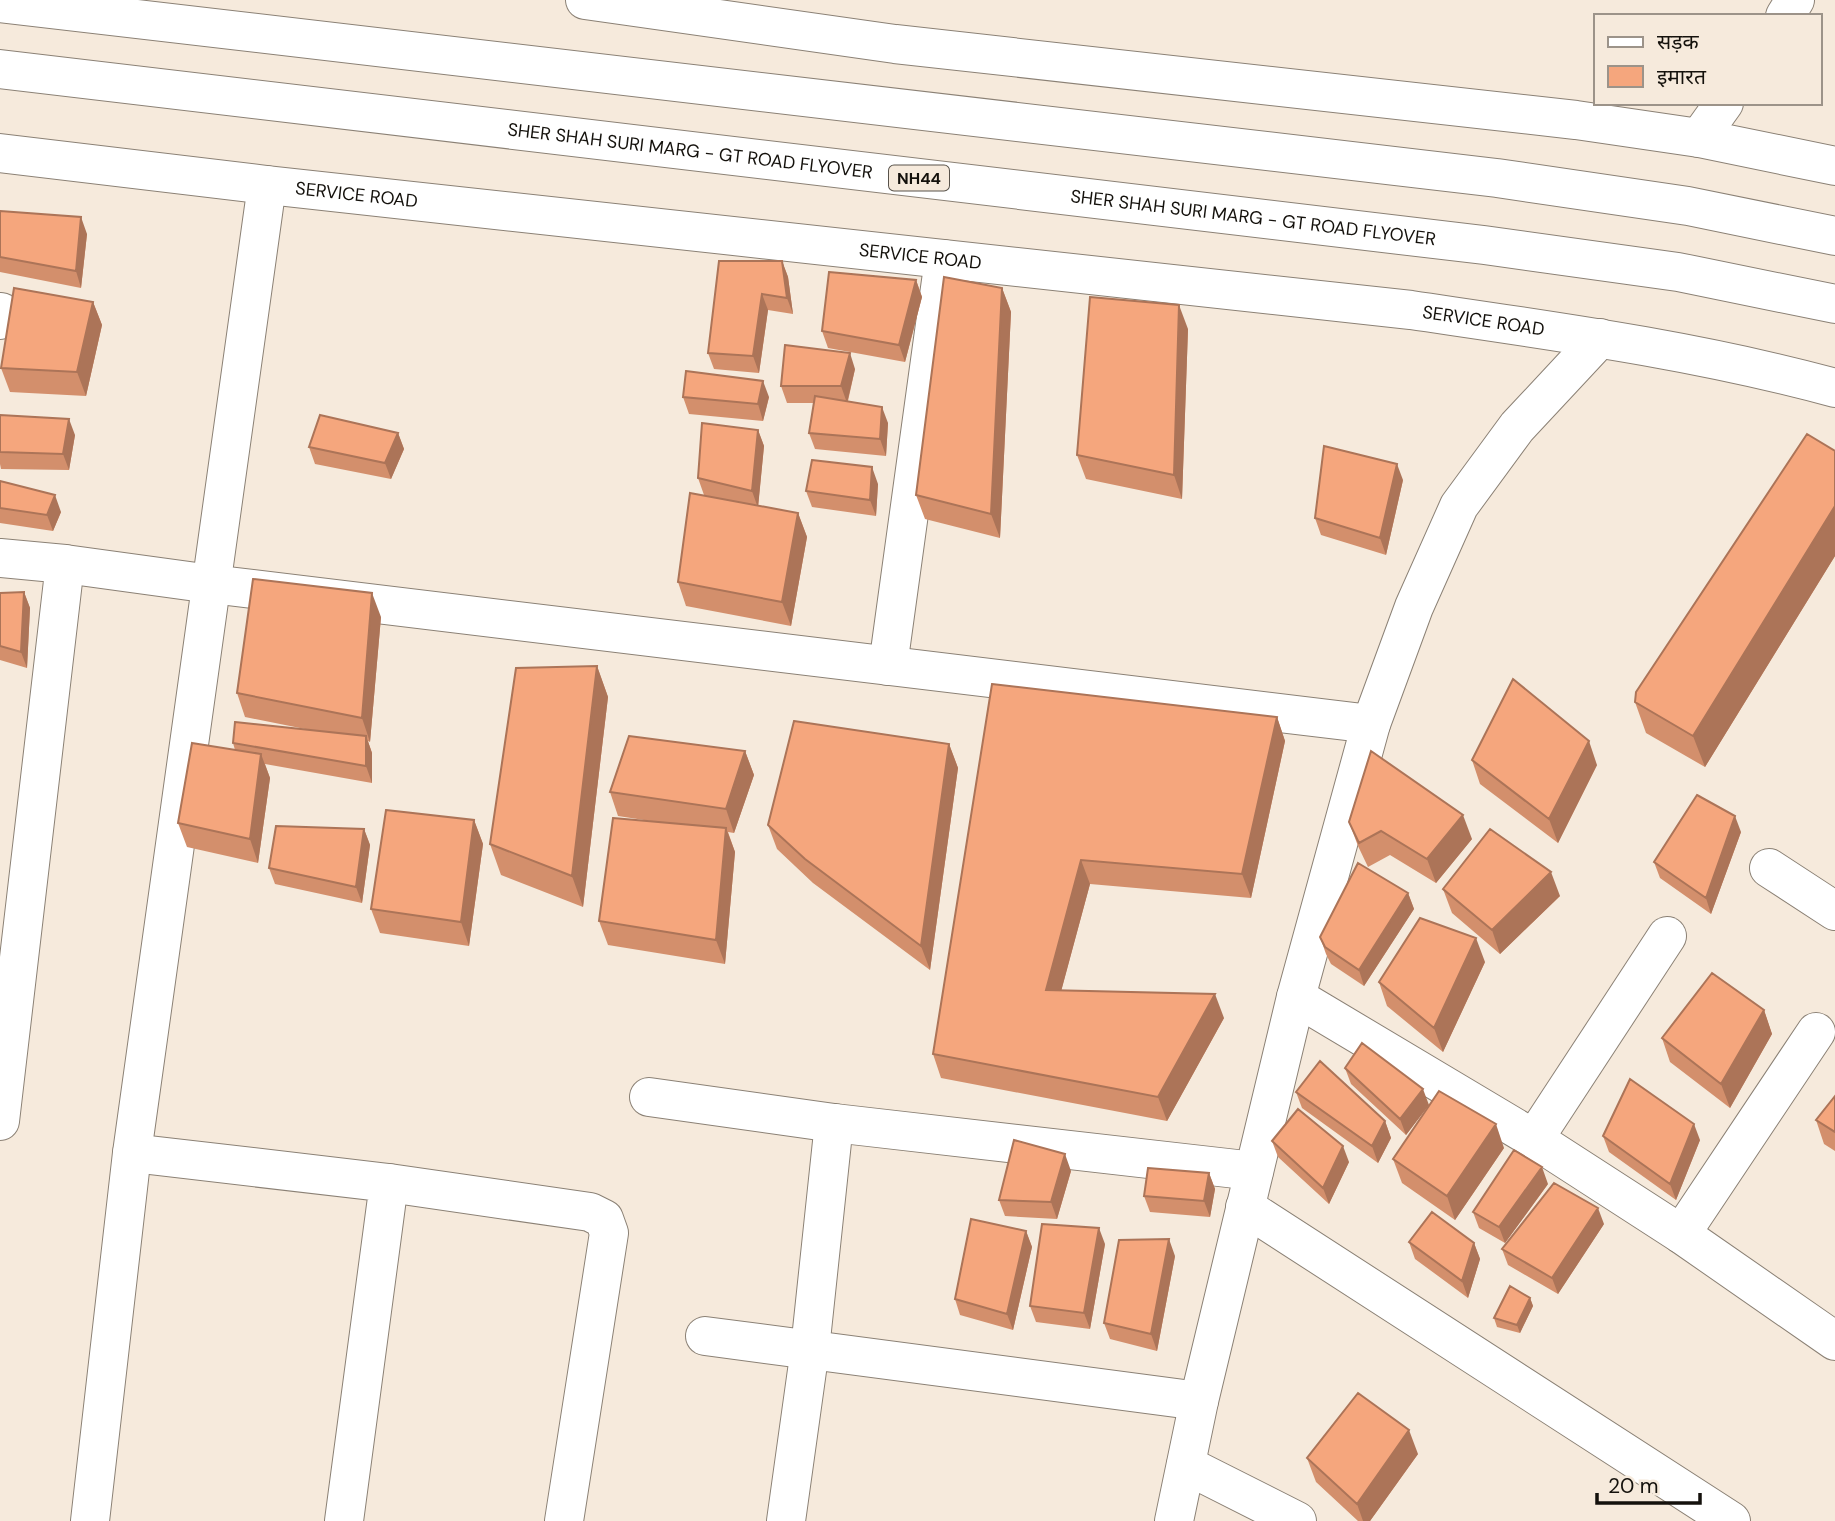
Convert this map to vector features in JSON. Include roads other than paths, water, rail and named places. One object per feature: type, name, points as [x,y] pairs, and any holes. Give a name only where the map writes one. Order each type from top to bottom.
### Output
[{"type":"main road","points":[[585,0],[895,44],[1576,120],[1699,138],[1835,166]]},
{"type":"main road","points":[[0,3],[1497,178],[1688,206],[1835,236]]},
{"type":"main road","name":"SHER SHAH SURI MARG - GT ROAD FLYOVER","points":[[0,69],[1484,245],[1678,272],[1835,304]]},
{"type":"main road","points":[[1699,138],[1723,105]]},
{"type":"main road","name":"SERVICE ROAD","points":[[0,153],[1410,310],[1600,338],[1779,372],[1835,388]]},
{"type":"main road","points":[[90,1521],[132,1153],[267,184]]},
{"type":"main road","points":[[888,666],[944,259]]},
{"type":"main road","points":[[0,320],[1,312]]},
{"type":"main road","points":[[1174,1521],[1199,1401],[1296,997],[1371,724],[1414,607],[1459,506],[1517,427],[1600,338]]},
{"type":"main road","points":[[0,558],[1371,724]]},
{"type":"main road","points":[[0,1121],[10,936],[65,564]]},
{"type":"main road","points":[[1769,867],[1835,911]]},
{"type":"main road","points":[[1534,1139],[1667,936]]},
{"type":"main road","points":[[1296,997],[1534,1139],[1681,1234],[1835,1341]]},
{"type":"main road","points":[[1681,1234],[1816,1032]]},
{"type":"main road","points":[[649,1097],[834,1123],[1249,1189],[1731,1521]]},
{"type":"main road","points":[[786,1521],[810,1349],[834,1123]]},
{"type":"main road","points":[[132,1153],[389,1183],[590,1212],[604,1219],[609,1233],[564,1521]]},
{"type":"main road","points":[[344,1521],[389,1183]]},
{"type":"main road","points":[[705,1336],[1199,1401]]},
{"type":"main road","points":[[1186,1465],[1297,1521]]}]
